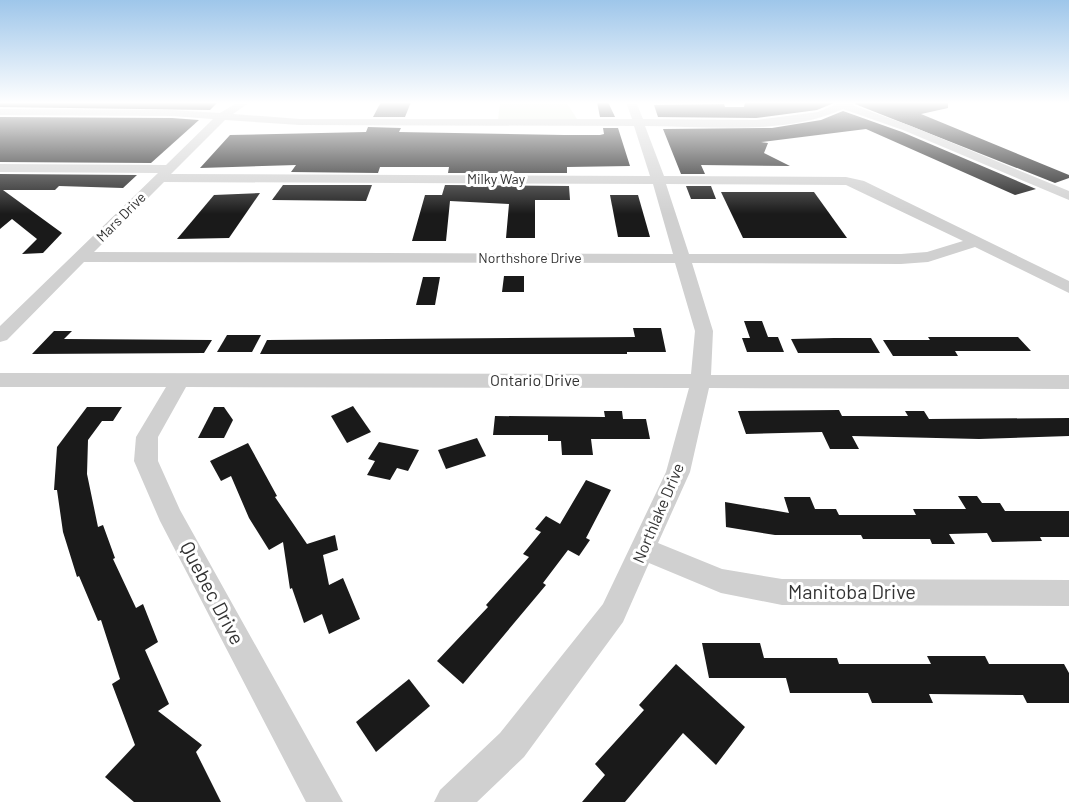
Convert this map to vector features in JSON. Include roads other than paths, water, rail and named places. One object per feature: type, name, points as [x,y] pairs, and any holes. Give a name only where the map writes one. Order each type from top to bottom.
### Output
[{"type":"street","name":"Mars Drive","points":[[0,336],[199,139]]},
{"type":"street","name":"Northlake Drive","points":[[453,802],[512,745],[613,613],[678,472],[701,381],[704,331],[644,139]]},
{"type":"street","points":[[934,139],[1069,196]]},
{"type":"street","name":"Milky Way","points":[[0,168],[165,173],[831,179],[859,184],[1069,288]]},
{"type":"street","name":"Northshore Drive","points":[[81,257],[901,260],[928,257],[976,242]]},
{"type":"street","points":[[0,312],[26,312]]},
{"type":"street","name":"Ontario Drive","points":[[0,380],[1069,382]]},
{"type":"street","name":"Quebec Drive","points":[[180,380],[147,437],[146,461],[169,514],[325,802]]},
{"type":"street","name":"Manitoba Drive","points":[[643,548],[721,581],[782,592],[1069,593]]}]
